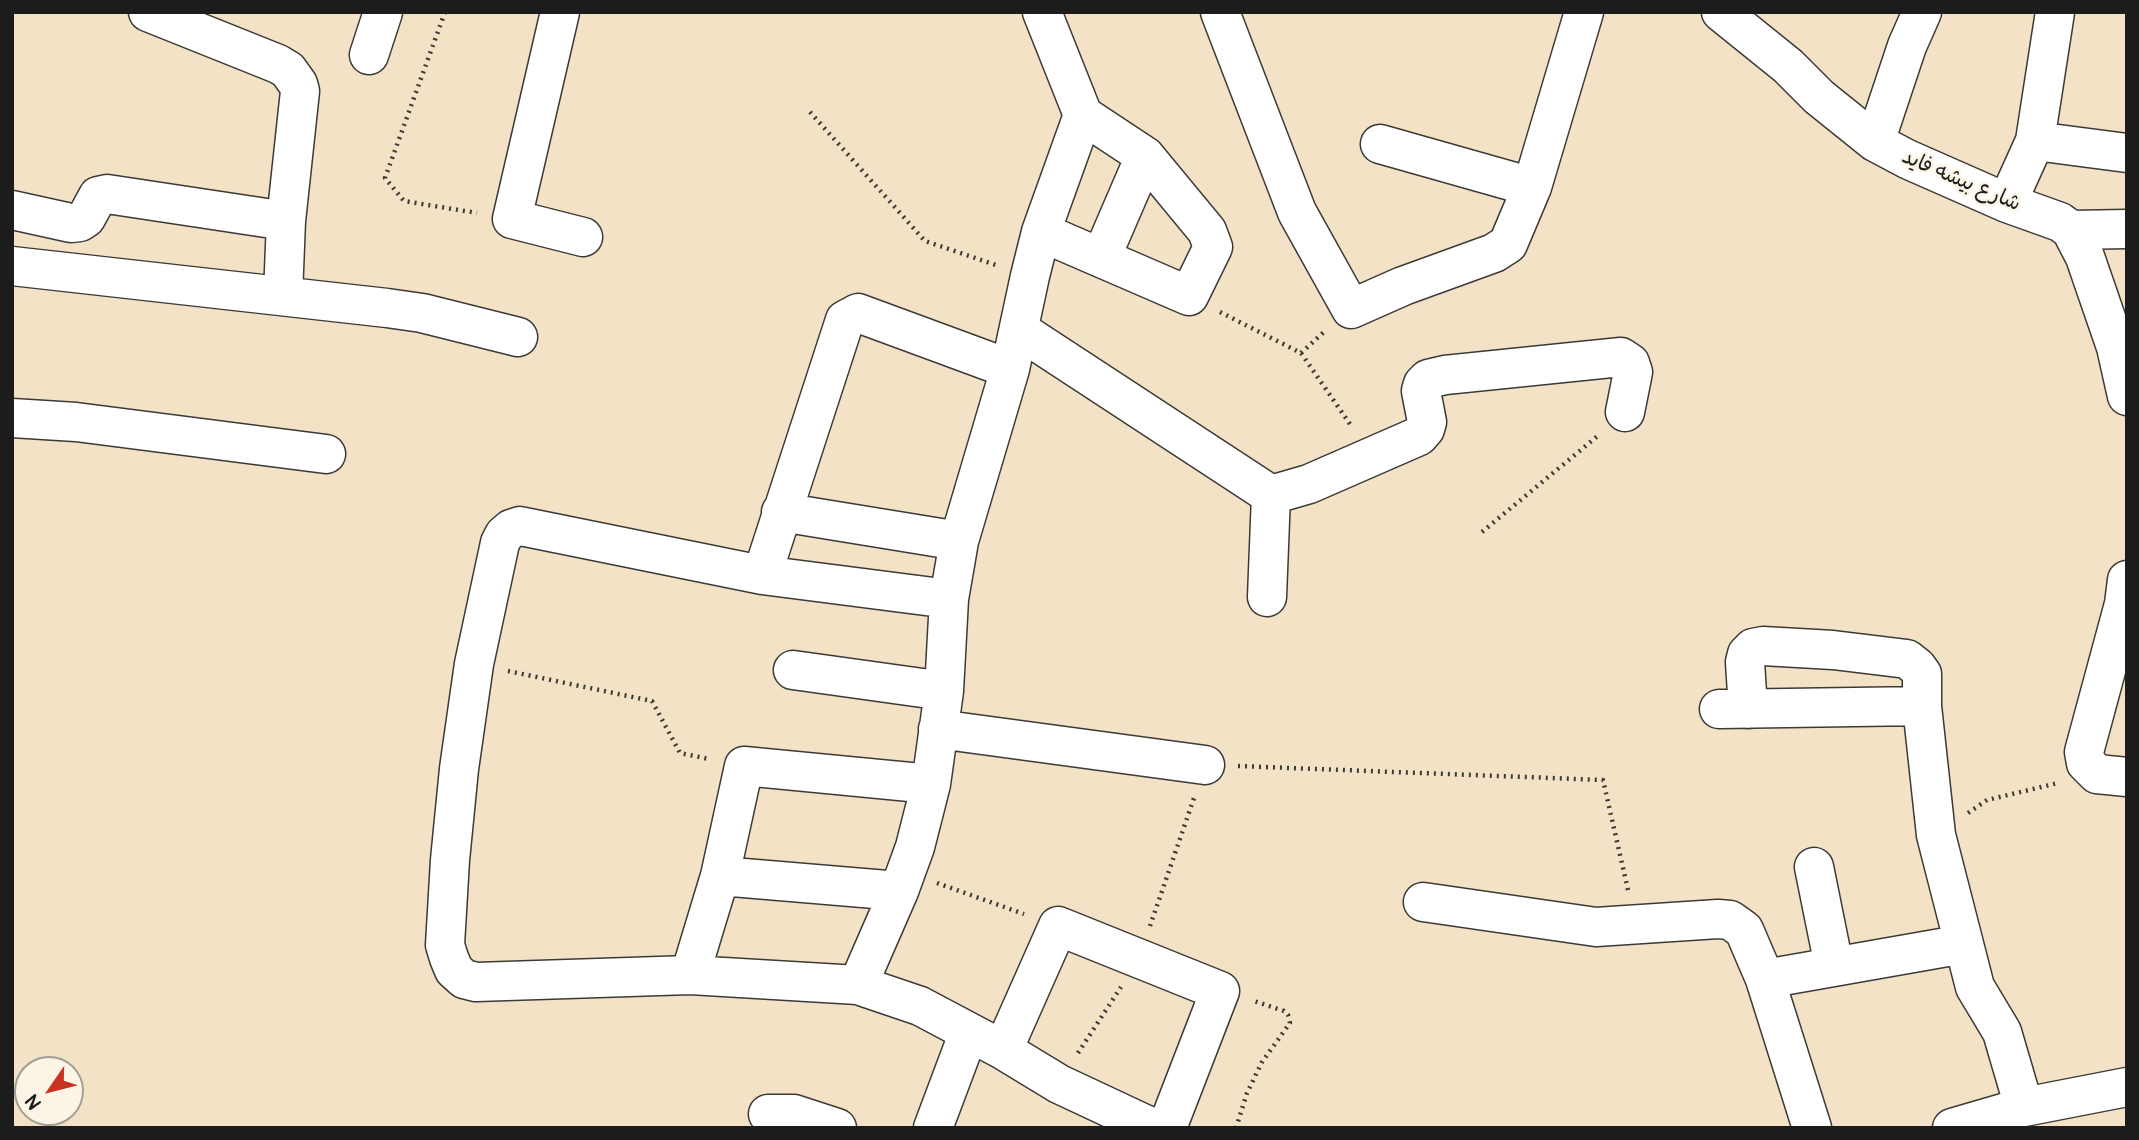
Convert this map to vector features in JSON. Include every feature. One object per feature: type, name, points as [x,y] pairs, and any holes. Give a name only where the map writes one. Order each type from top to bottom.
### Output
[{"type":"street","points":[[148,12],[278,64],[293,75],[300,91],[286,221],[283,295]]},
{"type":"street","points":[[369,55],[383,12]]},
{"type":"street","points":[[560,12],[512,219],[583,237]]},
{"type":"street","points":[[1041,232],[1188,296],[1212,253],[1207,231],[1145,156],[1083,115],[1042,12]]},
{"type":"street","points":[[1220,12],[1297,212],[1351,309],[1503,248],[1512,237],[1532,187],[1584,12]]},
{"type":"street","points":[[1875,142],[1907,46],[1922,12]]},
{"type":"street","points":[[2007,203],[2035,141],[2055,12]]},
{"type":"street","name":"شارع بيشه فايد","points":[[1724,13],[1788,66],[1819,97],[1875,142],[2007,203],[2060,222],[2071,230]]},
{"type":"street","points":[[858,985],[903,882],[915,847],[931,784],[944,691],[949,599],[959,541],[1010,369],[1041,232],[1083,115]]},
{"type":"street","points":[[2035,141],[2127,153]]},
{"type":"street","points":[[1380,144],[1532,187]]},
{"type":"street","points":[[1101,258],[1145,156]]},
{"type":"street","points":[[12,211],[71,223],[80,222],[86,218],[98,196],[107,194],[286,221]]},
{"type":"street","points":[[2127,229],[2071,230],[2122,347],[2127,396]]},
{"type":"street","points":[[12,266],[422,313],[518,337]]},
{"type":"street","points":[[762,575],[845,320],[851,315],[858,313],[1010,369]]},
{"type":"street","points":[[1018,330],[1271,495],[1309,484],[1419,436],[1427,422],[1421,391],[1423,384],[1428,379],[1445,375],[1621,357],[1630,363],[1633,372],[1625,412]]},
{"type":"street","points":[[12,418],[76,422],[326,454]]},
{"type":"street","points":[[1267,597],[1271,495]]},
{"type":"street","points":[[781,512],[959,541]]},
{"type":"street","points":[[949,599],[762,575],[520,526],[503,535],[474,664],[459,769],[445,945],[454,970],[464,979],[476,982],[690,975],[858,985],[920,1006],[1003,1050],[1059,1084],[1153,1128]]},
{"type":"street","points":[[2112,775],[2086,763],[2084,752],[2124,604],[2127,580]]},
{"type":"street","points":[[1922,706],[1733,709],[1747,654],[1753,648],[1763,646],[1833,650],[1907,659],[1917,667],[1922,674],[1922,706],[1936,835],[1975,987],[2003,1032],[2024,1107]]},
{"type":"street","points":[[793,670],[944,691]]},
{"type":"street","points":[[938,729],[1205,765]]},
{"type":"street","points":[[690,975],[720,876],[744,766],[931,784]]},
{"type":"street","points":[[1814,867],[1835,966]]},
{"type":"street","points":[[720,876],[903,882]]},
{"type":"street","points":[[1423,902],[1596,927],[1730,920],[1744,930],[1765,979],[1812,1128]]},
{"type":"street","points":[[1003,1050],[1058,926],[1220,991],[1167,1128]]},
{"type":"street","points":[[1765,979],[1964,944]]},
{"type":"street","points":[[933,1128],[969,1032]]},
{"type":"street","points":[[1951,1128],[2024,1107],[2127,1087]]},
{"type":"street","points":[[768,1114],[794,1114],[837,1128]]},
{"type":"path","points":[[445,12],[385,178],[404,201],[512,219]]},
{"type":"path","points":[[810,111],[925,241],[1030,276]]},
{"type":"path","points":[[1188,296],[1301,353],[1372,457]]},
{"type":"path","points":[[1482,532],[1625,412]]},
{"type":"path","points":[[474,664],[652,701],[680,753],[744,766]]},
{"type":"path","points":[[1059,1084],[1139,958],[1205,765],[1603,780],[1635,924]]},
{"type":"path","points":[[1936,835],[1987,800],[2112,775]]},
{"type":"path","points":[[903,882],[1058,926]]},
{"type":"path","points":[[1220,991],[1284,1011],[1290,1023],[1262,1062],[1236,1128]]}]
